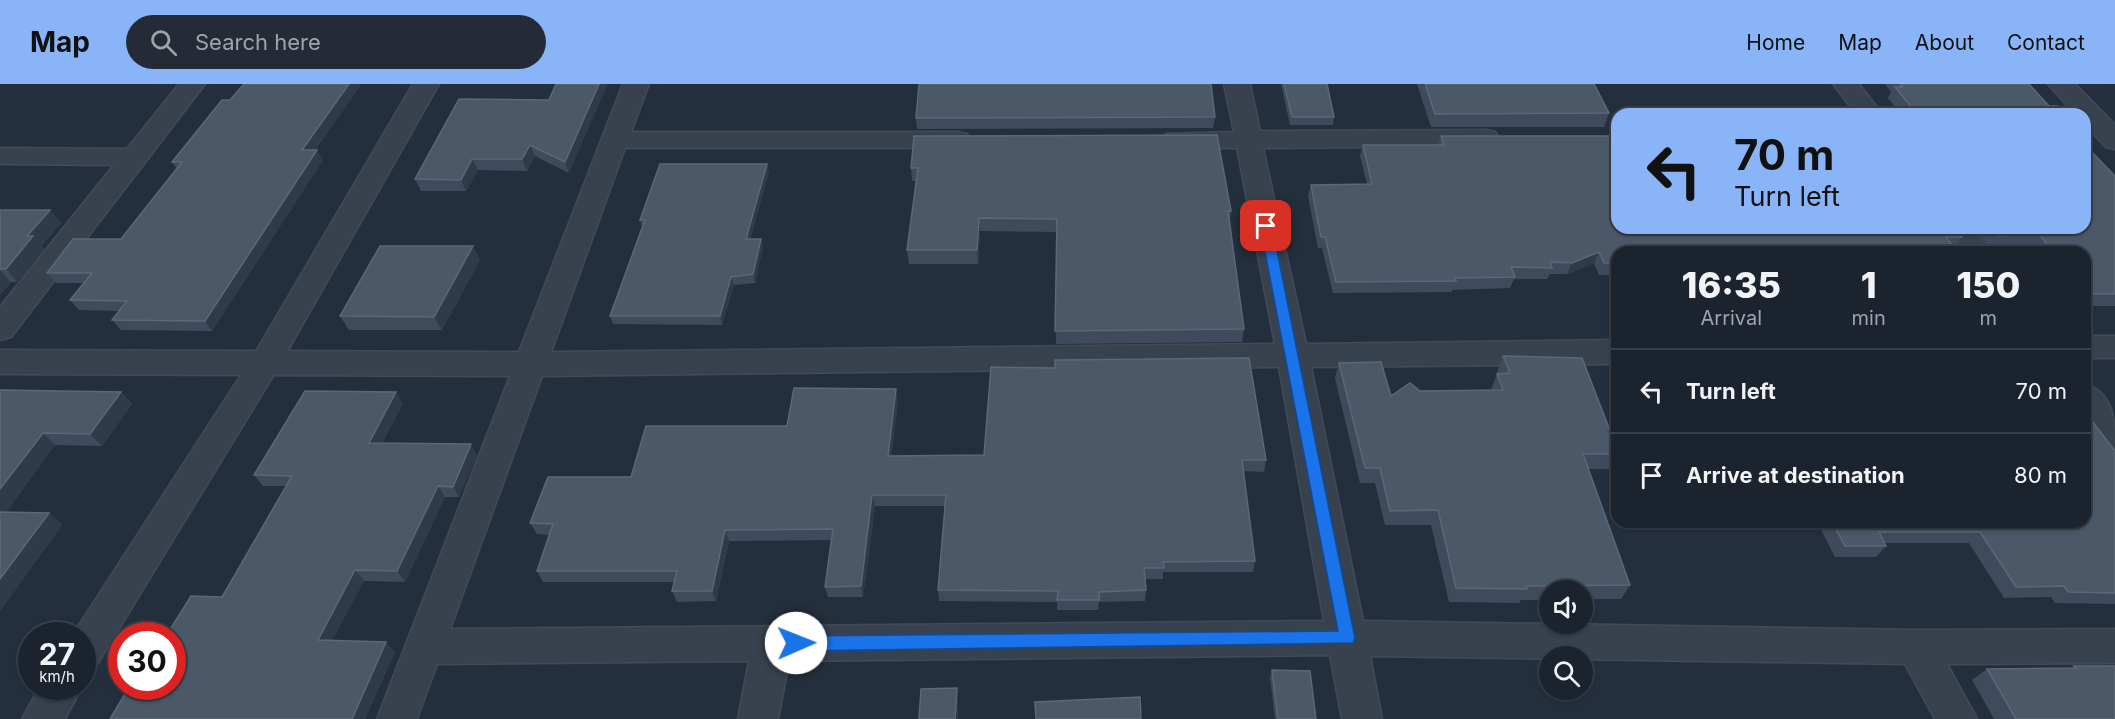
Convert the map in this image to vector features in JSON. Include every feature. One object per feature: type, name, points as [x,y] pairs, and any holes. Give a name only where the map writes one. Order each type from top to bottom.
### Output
[{"type":"street","points":[[0,329],[192,84]]},
{"type":"street","points":[[96,632],[265,363],[426,84]]},
{"type":"street","points":[[397,719],[636,84]]},
{"type":"street","points":[[1237,84],[1293,356],[1362,719]]},
{"type":"street","points":[[1846,84],[1864,108]]},
{"type":"street","points":[[2061,84],[2084,108]]},
{"type":"street","points":[[2091,116],[2115,141]]},
{"type":"street","points":[[1153,140],[1510,138]]},
{"type":"street","points":[[616,140],[986,140]]},
{"type":"street","points":[[0,156],[134,157]]},
{"type":"street","points":[[1961,234],[1970,246]]},
{"type":"street","points":[[2091,346],[2115,347]]},
{"type":"street","points":[[0,362],[529,364],[1611,352]]},
{"type":"street","points":[[2091,404],[2115,437]]},
{"type":"street","points":[[425,647],[1347,638],[1916,647],[2115,646]]},
{"type":"street","points":[[758,719],[772,644]]},
{"type":"street","points":[[1916,647],[1957,719]]},
{"type":"street","points":[[42,719],[54,700]]},
{"type":"building","points":[[244,84],[349,84],[302,150],[317,150],[205,321],[112,320],[127,301],[70,300],[92,273],[47,273],[73,239],[121,239],[182,162],[172,162],[222,100],[230,100]]},
{"type":"building","points":[[556,84],[599,84],[565,162],[530,145],[522,159],[472,159],[461,180],[415,179],[459,99],[549,100]]},
{"type":"building","points":[[919,84],[1211,84],[1215,117],[916,118]]},
{"type":"building","points":[[1284,84],[1327,84],[1334,117],[1292,117]]},
{"type":"building","points":[[1425,84],[1594,84],[1609,113],[1435,114]]},
{"type":"building","points":[[1900,84],[2029,84],[2049,106],[2059,108],[1912,108],[1895,87],[1902,87]]},
{"type":"building","points":[[1217,135],[1231,211],[1228,211],[1244,329],[1055,331],[1057,219],[979,218],[977,250],[907,250],[918,168],[911,168],[914,136]]},
{"type":"building","points":[[1441,136],[1611,136],[1611,234],[1960,234],[1962,237],[1946,237],[1953,246],[1611,246],[1611,263],[1604,263],[1599,252],[1572,263],[1550,262],[1552,268],[1511,267],[1515,277],[1455,278],[1456,281],[1336,282],[1325,237],[1321,237],[1311,185],[1372,184],[1363,145],[1444,145]]},
{"type":"building","points":[[2091,151],[2115,176],[2115,294],[2091,294],[2091,246],[2048,246],[2039,234],[2091,234]]},
{"type":"building","points":[[660,164],[767,164],[746,239],[761,239],[753,274],[731,277],[720,316],[610,316],[645,220],[640,220]]},
{"type":"building","points":[[0,210],[50,210],[27,236],[33,236],[6,269],[0,269]]},
{"type":"building","points":[[1996,234],[2039,234],[1998,236]]},
{"type":"building","points":[[380,246],[473,246],[434,317],[340,316]]},
{"type":"building","points":[[1503,356],[1582,358],[1611,433],[1611,454],[1583,454],[1630,585],[1593,585],[1593,580],[1539,580],[1539,586],[1526,586],[1527,589],[1456,588],[1438,510],[1390,511],[1380,468],[1365,468],[1339,363],[1381,362],[1391,396],[1410,383],[1420,391],[1503,390],[1497,374],[1510,373]]},
{"type":"building","points":[[1249,358],[1266,460],[1242,460],[1255,561],[1163,562],[1164,568],[1144,568],[1146,590],[1099,592],[1099,600],[1057,600],[1058,591],[938,590],[946,495],[872,495],[861,586],[825,587],[833,529],[725,530],[712,591],[672,591],[677,571],[537,571],[553,524],[530,523],[548,477],[631,477],[646,426],[787,426],[794,388],[896,389],[888,456],[984,455],[991,367],[1055,368],[1055,360]]},
{"type":"building","points":[[0,390],[121,392],[90,434],[43,433],[0,489]]},
{"type":"building","points":[[305,391],[396,392],[369,443],[471,444],[453,487],[438,486],[397,571],[355,570],[318,640],[386,642],[352,719],[110,719],[121,700],[186,700],[186,622],[175,622],[191,596],[222,597],[292,476],[254,475]]},
{"type":"building","points":[[2091,420],[2115,451],[2115,593],[2068,592],[2064,586],[2016,587],[1980,532],[1879,532],[1886,546],[1845,546],[1835,528],[2091,528]]},
{"type":"building","points":[[0,512],[49,513],[0,579]]},
{"type":"building","points":[[2074,666],[2115,666],[2115,719],[2016,719],[1987,669],[2076,668]]},
{"type":"building","points":[[1272,670],[1310,671],[1316,719],[1278,719]]},
{"type":"building","points":[[957,688],[955,719],[919,719],[921,689]]},
{"type":"building","points":[[1140,697],[1141,719],[1036,719],[1035,702]]},
{"type":"route","points":[[796,643],[1347,638],[1266,226]]}]
